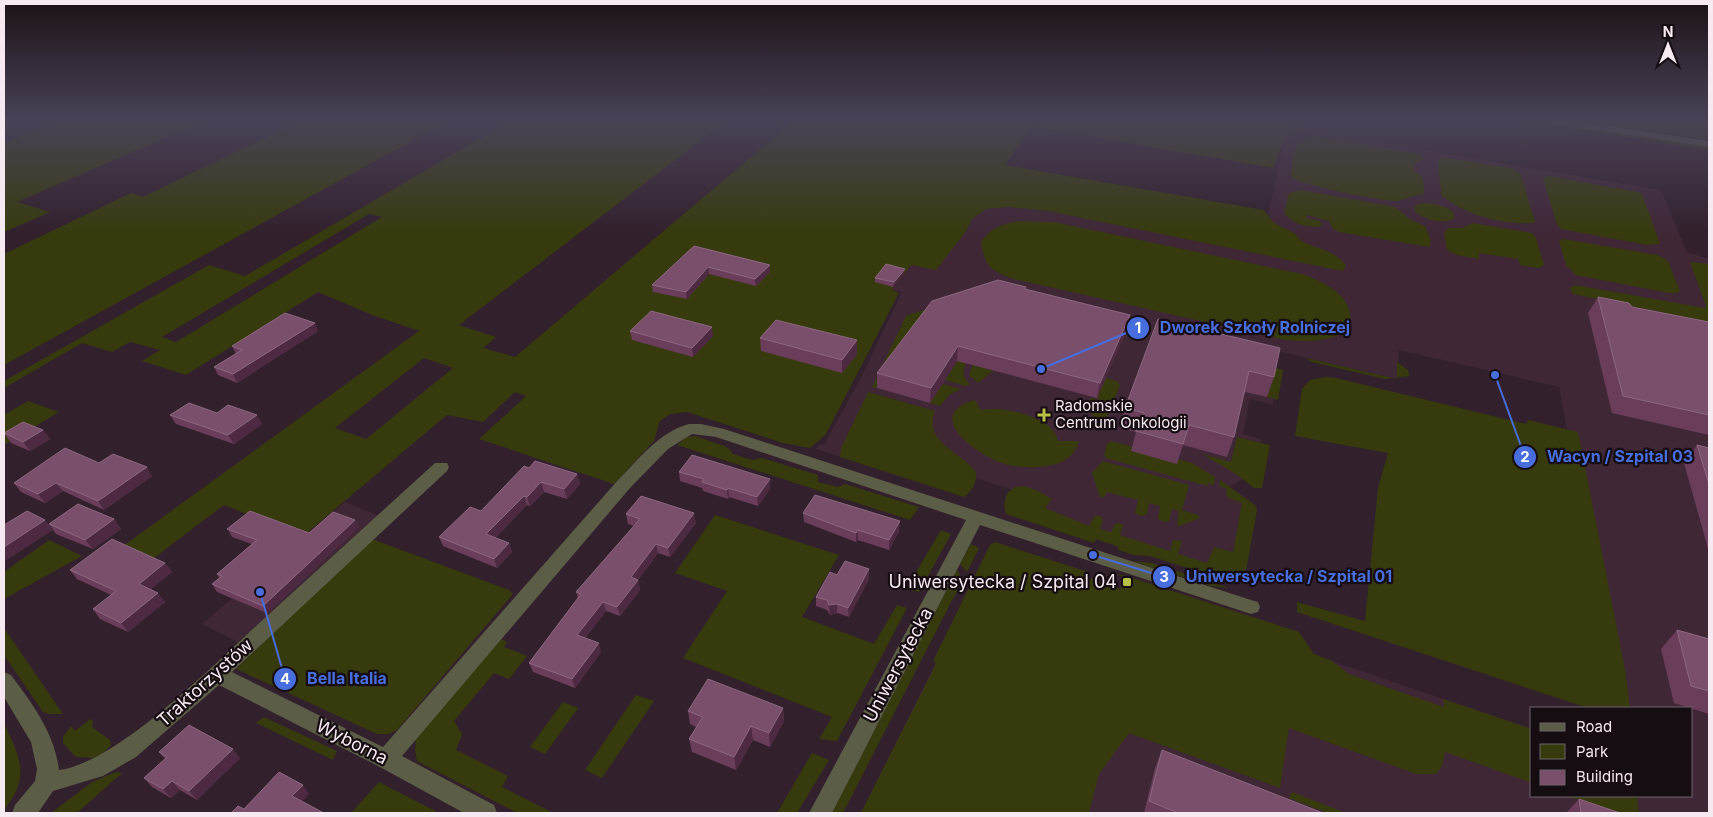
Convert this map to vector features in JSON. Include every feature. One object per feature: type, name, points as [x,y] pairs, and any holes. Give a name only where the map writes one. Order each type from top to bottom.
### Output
[{"type":"street","points":[[386,759],[624,484],[658,449],[676,435],[688,429],[698,428],[719,433],[1251,607]]},
{"type":"street","name":"Traktorzystów","points":[[46,782],[79,775],[113,760],[163,721],[441,467]]},
{"type":"street","name":"Uniwersytecka","points":[[820,813],[976,517]]},
{"type":"street","name":"Wyborna","points":[[216,674],[386,759],[486,813]]},
{"type":"street","points":[[4,681],[30,719],[45,753],[46,782],[23,813]]},
{"type":"shaded area","points":[[1280,159],[1478,159],[1661,190],[1687,252],[1709,259],[1709,813],[861,813],[994,546],[1530,728],[1530,797],[1693,797],[1693,707],[1620,707],[1559,387],[1399,350],[1397,379],[1277,351],[1267,397],[1274,398],[1273,405],[1250,399],[1243,434],[1261,439],[1253,485],[1243,479],[1230,487],[1250,501],[1238,559],[1208,570],[1007,507],[1013,490],[969,476],[961,494],[816,449],[820,444],[824,445],[861,377],[896,305],[901,292],[892,290],[893,287],[911,265],[967,230],[971,220],[985,209],[1009,207],[1048,211],[1260,253]]},
{"type":"shaded area","points":[[345,502],[379,516],[238,642],[202,624]]},
{"type":"green space","points":[[4,159],[116,159],[17,202],[50,212],[4,232]]},
{"type":"green space","points":[[221,159],[379,159],[4,365],[4,254],[131,193],[143,197]]},
{"type":"green space","points":[[445,159],[676,159],[459,325],[496,337],[483,348],[515,357],[748,159],[1009,159],[1005,165],[1264,210],[1277,225],[1295,234],[1305,243],[1331,253],[1346,265],[1343,271],[1048,211],[1009,207],[986,209],[971,220],[967,230],[936,270],[911,265],[893,287],[892,290],[899,293],[826,434],[810,448],[783,443],[687,412],[670,414],[660,421],[654,441],[614,484],[479,439],[526,396],[515,392],[483,422],[447,415],[303,536],[224,505],[150,561],[119,549],[419,331],[372,315],[318,292],[186,375],[142,361],[160,350],[130,342],[112,352],[82,343],[4,388],[4,381],[209,265],[245,276]],"holes":[[[369,214],[382,217],[176,342],[162,337]],[[424,358],[453,368],[366,439],[335,428]]]},
{"type":"green space","points":[[1222,159],[1276,159],[1273,168]]},
{"type":"green space","points":[[1293,159],[1424,159],[1414,164],[1414,170],[1423,178],[1424,194],[1398,201],[1390,201],[1326,188],[1291,177]]},
{"type":"green space","points":[[1439,159],[1455,159],[1512,168],[1521,174],[1535,223],[1498,221],[1474,214],[1452,203],[1442,196],[1438,161]]},
{"type":"green space","points":[[1548,176],[1642,194],[1660,244],[1648,245],[1561,229],[1557,225],[1543,178]]},
{"type":"green space","points":[[1301,190],[1395,207],[1410,219],[1425,226],[1431,241],[1429,247],[1339,232],[1333,229],[1329,221],[1307,215],[1306,218],[1320,221],[1322,226],[1307,226],[1291,220],[1284,212],[1289,193]]},
{"type":"green space","points":[[1422,203],[1442,206],[1453,212],[1455,218],[1435,221],[1424,217],[1415,212],[1414,206]]},
{"type":"green space","points":[[1019,221],[1054,222],[1302,274],[1330,287],[1345,301],[1351,319],[1349,330],[1326,339],[1285,340],[1014,279],[990,267],[981,242],[988,233],[997,227]]},
{"type":"green space","points":[[1473,223],[1532,233],[1536,238],[1544,265],[1539,268],[1520,265],[1518,259],[1479,253],[1479,259],[1457,255],[1447,250],[1444,233],[1448,228],[1462,228]]},
{"type":"green space","points":[[1563,239],[1658,255],[1668,261],[1680,291],[1669,293],[1576,275],[1566,265],[1559,241]]},
{"type":"green space","points":[[1690,262],[1709,264],[1709,322],[1573,294],[1570,288],[1575,285],[1705,308],[1706,306]]},
{"type":"green space","points":[[968,295],[931,315],[877,388],[872,387],[906,316]]},
{"type":"green space","points":[[963,352],[969,353],[964,373],[970,384],[966,386],[945,380]]},
{"type":"green space","points":[[976,355],[981,367],[993,371],[978,383],[969,375]]},
{"type":"green space","points":[[1306,358],[1393,378],[1385,379],[1312,362]]},
{"type":"green space","points":[[1397,362],[1408,370],[1409,376],[1397,378]]},
{"type":"green space","points":[[1273,367],[1283,370],[1278,400],[1267,397]]},
{"type":"green space","points":[[1325,377],[1336,378],[1526,424],[1528,420],[1578,432],[1625,669],[1630,707],[1585,707],[1297,612],[1297,602],[1365,621],[1378,488],[1388,453],[1295,436],[1302,389],[1310,380]]},
{"type":"green space","points":[[1106,378],[1117,381],[1120,385],[1104,425],[1096,422],[1087,406],[1091,398],[1101,401],[1097,398]]},
{"type":"green space","points":[[942,384],[961,389],[949,395],[940,406],[930,403]]},
{"type":"green space","points":[[868,392],[935,411],[934,431],[939,439],[976,472],[975,483],[967,495],[964,497],[840,457],[841,448]]},
{"type":"green space","points":[[975,400],[981,410],[1001,409],[1014,411],[1038,419],[1048,425],[1055,433],[1058,441],[1079,441],[1078,446],[1073,454],[1065,460],[1046,466],[1020,467],[991,459],[968,444],[953,424],[953,415],[960,407]]},
{"type":"green space","points":[[28,401],[59,412],[4,445],[4,415]]},
{"type":"green space","points":[[695,436],[727,447],[733,454],[752,460],[762,458],[818,475],[818,482],[838,487],[845,484],[919,507],[910,520],[677,445],[687,437]]},
{"type":"green space","points":[[1237,437],[1270,445],[1262,488],[1254,488],[1236,474],[1202,454],[1231,462]]},
{"type":"green space","points":[[1111,441],[1192,463],[1215,477],[1214,485],[1208,483],[1207,486],[1106,458],[1104,456],[1107,444]]},
{"type":"green space","points":[[1103,461],[1189,485],[1182,510],[1198,515],[1200,518],[1179,526],[1177,524],[1179,511],[1172,509],[1169,521],[1164,522],[1158,519],[1160,506],[1149,503],[1147,514],[1141,516],[1135,513],[1138,500],[1107,492],[1104,497],[1100,497],[1092,473]]},
{"type":"green space","points":[[1220,480],[1255,505],[1257,510],[1245,576],[1237,584],[1150,556],[1134,555],[1118,550],[1119,547],[1096,539],[1094,543],[1006,514],[1005,507],[1006,496],[1009,492],[1013,488],[1024,486],[1039,491],[1052,499],[1045,508],[1089,526],[1094,516],[1100,516],[1103,520],[1100,529],[1111,532],[1115,524],[1119,523],[1123,525],[1120,535],[1170,551],[1173,540],[1182,541],[1178,554],[1207,563],[1214,547],[1233,552],[1242,503],[1228,498],[1226,494],[1227,489],[1219,486]]},
{"type":"green space","points":[[715,515],[839,555],[802,617],[874,644],[897,605],[907,608],[837,741],[819,739],[832,717],[683,658],[727,591],[675,573]]},
{"type":"green space","points":[[941,530],[951,534],[919,592],[906,589]]},
{"type":"green space","points":[[372,539],[509,590],[513,594],[397,730],[389,734],[377,734],[236,669]]},
{"type":"green space","points":[[49,540],[82,556],[4,599],[4,572]]},
{"type":"green space","points":[[995,542],[1088,572],[1088,578],[1120,589],[1124,577],[1115,574],[1123,575],[1299,632],[1314,654],[1332,661],[1349,674],[1444,707],[1443,699],[1530,728],[1530,782],[1445,752],[1442,766],[1436,774],[1416,774],[1289,728],[1280,788],[1129,733],[1099,774],[1089,813],[861,813],[933,670],[936,663],[933,661],[990,545]]},
{"type":"green space","points":[[971,544],[979,548],[967,572],[960,564]]},
{"type":"green space","points":[[1132,561],[1152,563],[1229,588],[1211,586]]},
{"type":"green space","points":[[957,570],[963,579],[843,813],[832,813]]},
{"type":"green space","points":[[4,628],[63,714],[43,712],[4,655]]},
{"type":"green space","points":[[501,639],[507,642],[504,647],[527,656],[509,679],[494,673],[454,721],[462,734],[456,750],[508,776],[502,787],[553,813],[517,813],[417,761],[415,750],[416,737]]},
{"type":"green space","points":[[636,695],[654,701],[602,778],[585,770]]},
{"type":"green space","points":[[563,702],[578,708],[545,754],[530,747]]},
{"type":"green space","points":[[264,717],[337,751],[333,760],[256,723]]},
{"type":"green space","points":[[90,719],[93,721],[92,727],[110,740],[111,745],[98,758],[76,757],[63,743],[63,737],[71,726],[75,731]]},
{"type":"green space","points":[[4,723],[18,757],[20,777],[18,787],[4,810]]},
{"type":"green space","points":[[812,753],[829,760],[797,813],[777,813]]},
{"type":"green space","points":[[116,772],[122,773],[77,813],[51,813],[92,782]]},
{"type":"green space","points":[[379,782],[439,813],[351,813]]},
{"type":"green space","points":[[1292,792],[1346,813],[1328,813],[1289,798]]},
{"type":"green space","points":[[1570,797],[1637,797],[1639,813],[1617,813]]},
{"type":"building","points":[[694,246],[770,265],[755,279],[708,267],[686,292],[652,285]]},
{"type":"building","points":[[886,264],[905,269],[894,282],[875,278]]},
{"type":"building","points":[[998,280],[1026,287],[1025,289],[1130,315],[1100,383],[958,346],[931,388],[877,373],[932,301]]},
{"type":"building","points":[[1598,297],[1629,303],[1632,307],[1709,322],[1709,415],[1623,396]]},
{"type":"building","points":[[651,311],[712,327],[692,348],[630,331]]},
{"type":"building","points":[[285,313],[315,323],[233,374],[214,367],[242,350],[232,346]]},
{"type":"building","name":"Radomskie Centrum Onkologii","points":[[1158,319],[1280,348],[1274,377],[1249,371],[1234,437],[1189,425],[1183,444],[1136,431],[1144,413],[1125,408]]},
{"type":"building","points":[[776,320],[857,340],[842,360],[760,338]]},
{"type":"building","points":[[189,403],[217,413],[228,405],[257,415],[228,435],[170,415]]},
{"type":"building","points":[[23,422],[43,430],[23,442],[4,433]]},
{"type":"building","points":[[1697,445],[1709,448],[1709,484]]},
{"type":"building","points":[[65,448],[99,463],[113,454],[147,467],[98,501],[56,483],[38,494],[14,483]]},
{"type":"building","points":[[692,455],[770,479],[757,497],[728,488],[727,490],[702,482],[704,479],[679,472]]},
{"type":"building","points":[[535,461],[577,474],[564,489],[541,482],[527,497],[524,496],[486,534],[509,543],[494,559],[439,537],[470,507],[481,511],[524,466],[529,468]]},
{"type":"building","points":[[815,495],[900,521],[889,540],[858,530],[856,533],[803,513]]},
{"type":"building","points":[[641,496],[694,513],[668,548],[656,544],[631,577],[638,580],[617,607],[603,602],[577,635],[599,643],[572,679],[529,663],[581,594],[576,592],[640,519],[626,514]]},
{"type":"building","points":[[78,504],[114,519],[85,540],[49,524]]},
{"type":"building","points":[[27,511],[45,520],[4,547],[4,525]]},
{"type":"building","points":[[250,511],[309,533],[333,512],[355,520],[263,606],[212,584],[222,576],[217,574],[257,540],[227,529]]},
{"type":"building","points":[[112,539],[165,563],[139,584],[158,593],[121,623],[93,609],[116,591],[70,570]]},
{"type":"building","points":[[845,561],[869,569],[848,608],[837,604],[829,605],[827,600],[816,597],[830,572],[837,575]]},
{"type":"building","points":[[1677,630],[1709,639],[1709,691],[1691,686]]},
{"type":"building","points":[[708,679],[783,708],[769,733],[751,726],[734,757],[689,739],[703,717],[688,711]]},
{"type":"building","points":[[189,725],[233,749],[189,791],[172,781],[163,789],[144,778],[167,757],[159,752]]},
{"type":"building","points":[[1162,750],[1323,813],[1178,813],[1149,801]]},
{"type":"building","points":[[279,772],[303,785],[292,796],[324,813],[231,813],[238,806],[244,809]]},
{"type":"building","points":[[1579,799],[1620,813],[1581,813]]},
{"type":"place","name":"Dworek Szkoły Rolniczej","points":[[1041,369]]},
{"type":"place","name":"Wacyn / Szpital 03","points":[[1495,375]]},
{"type":"place","name":"Radomskie Centrum Onkologii","points":[[1044,415]]},
{"type":"place","name":"Uniwersytecka / Szpital 01","points":[[1093,555]]},
{"type":"place","name":"Uniwersytecka / Szpital 04","points":[[1127,582]]},
{"type":"place","name":"Bella Italia","points":[[260,592]]}]
